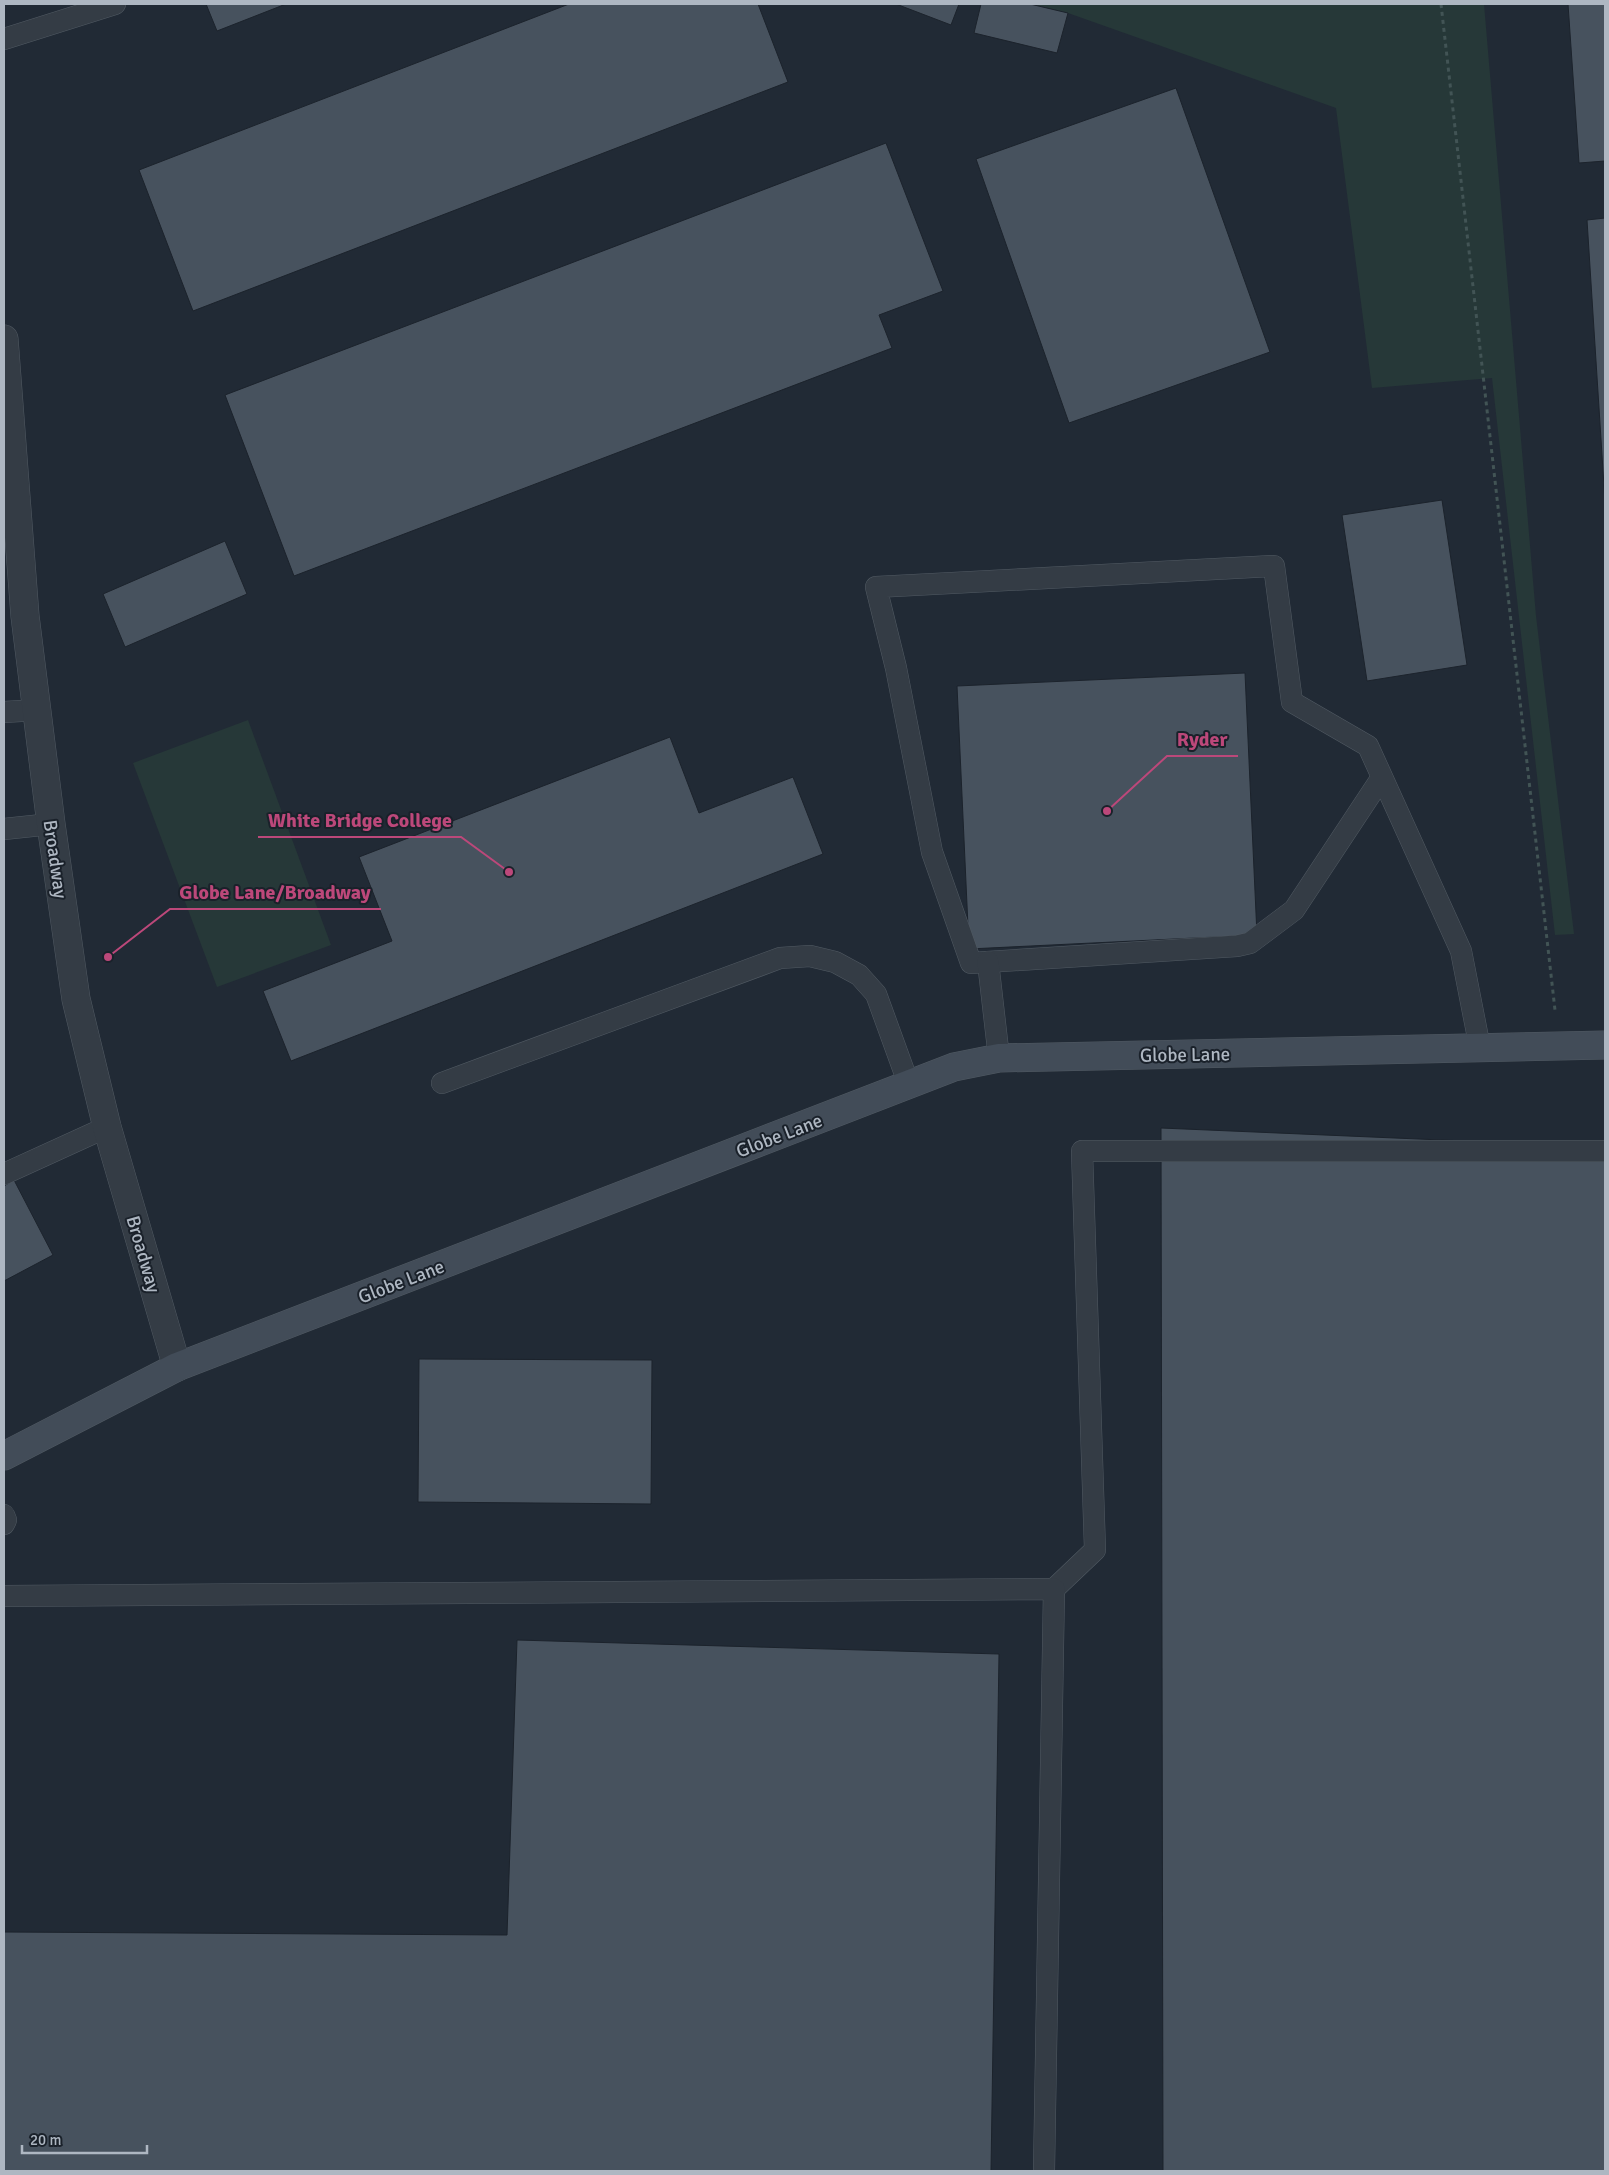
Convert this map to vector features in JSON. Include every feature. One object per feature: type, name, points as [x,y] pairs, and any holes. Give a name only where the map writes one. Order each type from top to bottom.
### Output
[{"type":"street","name":"Broadway","points":[[4,339],[14,616],[38,710],[51,824],[76,999],[107,1127],[177,1367]]},
{"type":"street","name":"Globe Lane","points":[[4,1456],[177,1367],[954,1067],[999,1058],[1605,1045]]},
{"type":"lane","points":[[4,39],[115,4]]},
{"type":"lane","points":[[1382,777],[1340,844],[1294,910],[1250,943],[971,963],[932,852],[896,668],[876,587],[1274,566],[1292,702],[1368,746],[1461,951],[1480,1048]]},
{"type":"lane","points":[[4,712],[38,710]]},
{"type":"lane","points":[[4,829],[51,824]]},
{"type":"lane","points":[[442,1083],[780,958],[810,956],[835,962],[859,975],[876,994],[909,1085]]},
{"type":"lane","points":[[988,962],[999,1058]]},
{"type":"lane","points":[[4,1174],[107,1127]]},
{"type":"lane","points":[[4,1596],[1054,1589],[1095,1550],[1082,1151],[1605,1151]]},
{"type":"lane","points":[[4,1515],[6,1520],[4,1524]]},
{"type":"lane","points":[[1044,2171],[1054,1589]]},
{"type":"path","points":[[1441,4],[1559,1046]]},
{"type":"shaded area","points":[[1030,4],[1484,4],[1536,616],[1574,934],[1555,935],[1492,378],[1372,388],[1336,108],[1068,13]]},
{"type":"shaded area","points":[[248,720],[331,945],[217,987],[133,763]]},
{"type":"building","points":[[206,4],[286,4],[217,31]]},
{"type":"building","points":[[569,4],[758,4],[788,82],[193,311],[139,170]]},
{"type":"building","points":[[896,4],[959,4],[951,25]]},
{"type":"building","points":[[981,4],[1030,4],[1068,13],[1057,53],[974,33]]},
{"type":"building","points":[[1568,4],[1605,4],[1605,161],[1579,163]]},
{"type":"building","points":[[1176,88],[1270,352],[1069,423],[976,159]]},
{"type":"building","points":[[886,143],[943,291],[879,315],[892,348],[294,576],[225,395]]},
{"type":"building","points":[[1605,218],[1605,502],[1587,220]]},
{"type":"building","points":[[1442,500],[1467,665],[1367,681],[1342,515]]},
{"type":"building","points":[[225,541],[247,594],[125,647],[103,594]]},
{"type":"building","points":[[1245,673],[1257,935],[969,949],[957,686]]},
{"type":"building","points":[[670,737],[699,813],[793,777],[823,854],[291,1061],[263,991],[392,941],[359,857]]},
{"type":"building","points":[[1161,1128],[1605,1147],[1605,2171],[1163,2171]]},
{"type":"building","points":[[14,1180],[53,1255],[4,1281],[4,1186]]},
{"type":"building","points":[[419,1359],[652,1360],[651,1504],[418,1502]]},
{"type":"building","points":[[517,1640],[999,1654],[991,2171],[4,2171],[4,1932],[507,1935]]},
{"type":"place","name":"Ryder","points":[[1107,811]]},
{"type":"place","name":"White Bridge College","points":[[509,872]]},
{"type":"place","name":"Globe Lane/Broadway","points":[[108,957]]}]
